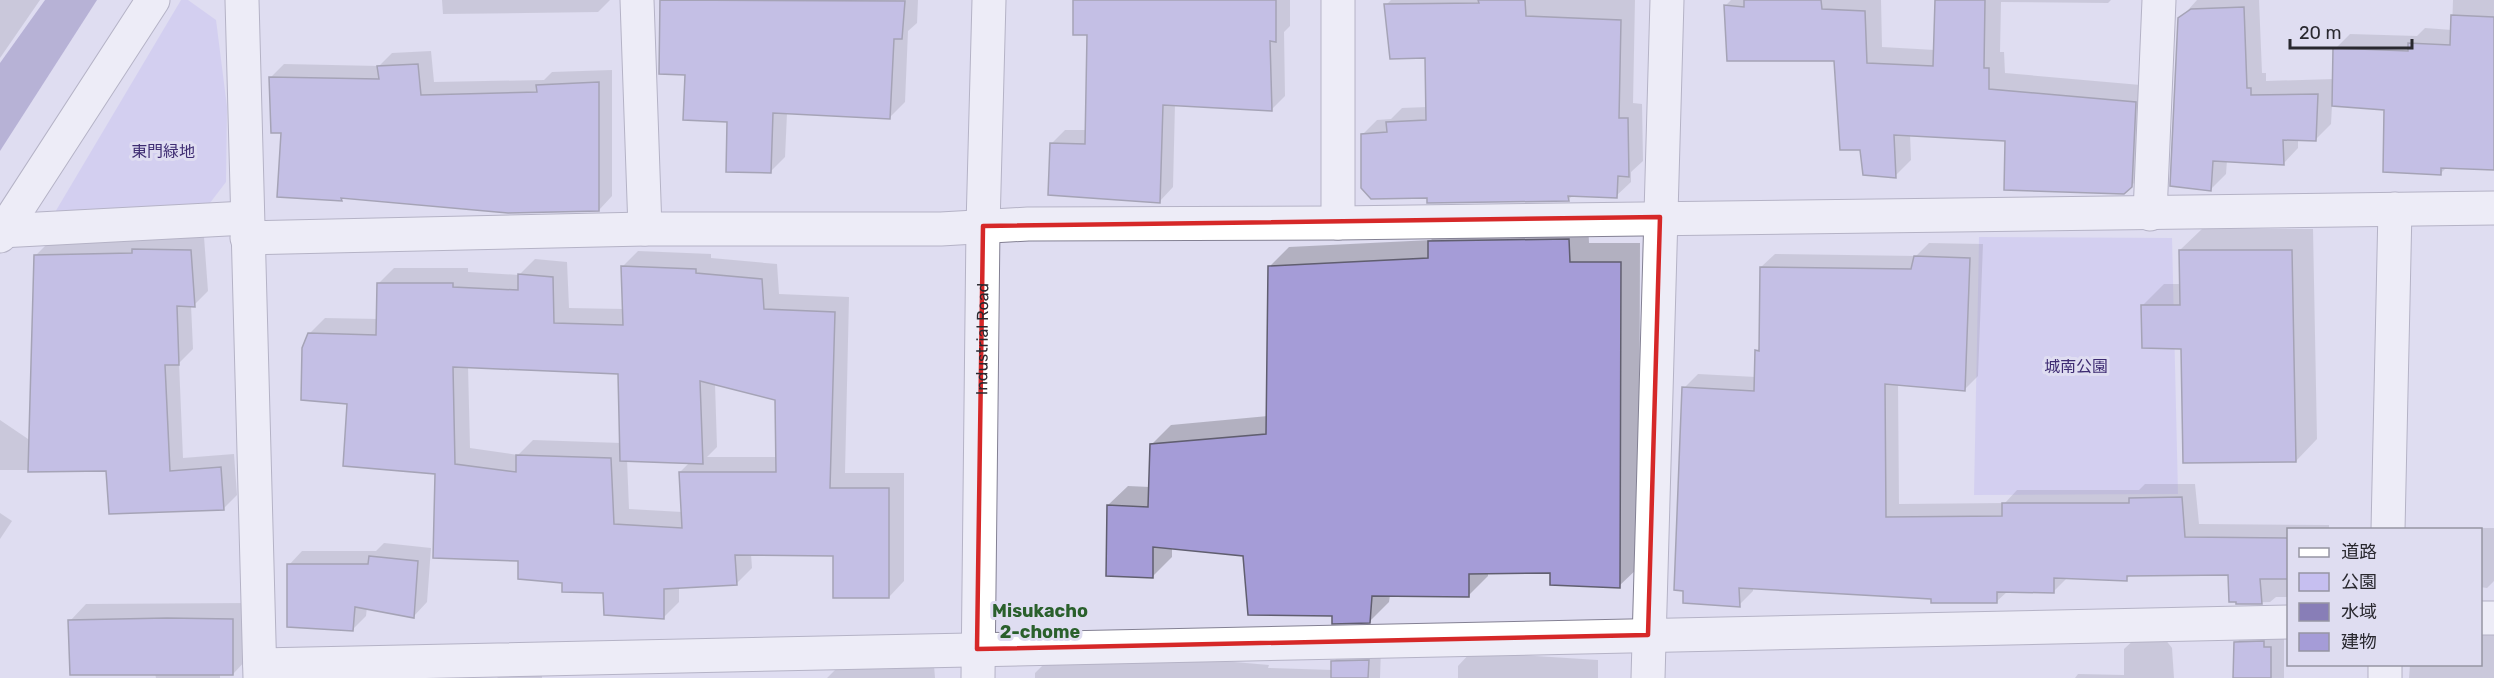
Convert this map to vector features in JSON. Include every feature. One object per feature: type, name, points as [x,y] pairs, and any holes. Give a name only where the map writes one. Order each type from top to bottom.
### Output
[{"type":"street","points":[[1,232],[153,0]]},
{"type":"street","points":[[242,0],[260,671],[977,663],[1648,635],[2287,622]]},
{"type":"street","points":[[637,0],[645,229]]},
{"type":"street","name":"Industrial Road","points":[[977,663],[983,226],[989,0]]},
{"type":"street","points":[[1338,0],[1338,223]]},
{"type":"street","points":[[1648,678],[1667,0]]},
{"type":"street","points":[[2150,214],[2159,0]]},
{"type":"street","points":[[1,232],[247,228],[940,229],[983,226],[1660,217],[2150,214],[2494,208]]},
{"type":"street","points":[[2388,528],[2395,209]]},
{"type":"highlighted area","points":[[1660,217],[1648,635],[977,649],[983,226]]},
{"type":"green space","name":"東門緑地","points":[[181,0],[188,0],[216,20],[227,107],[226,182],[203,212],[51,219]]},
{"type":"green space","name":"城南公園","points":[[1979,237],[2172,238],[2178,494],[1974,495]]},
{"type":"water","points":[[45,0],[97,0],[0,151],[0,63]]},
{"type":"building","points":[[660,0],[905,1],[902,39],[894,39],[890,119],[773,113],[771,173],[726,172],[727,122],[683,120],[685,75],[659,74]]},
{"type":"building","points":[[1073,0],[1276,0],[1276,42],[1270,41],[1272,111],[1163,105],[1160,203],[1048,195],[1050,143],[1085,144],[1087,35],[1073,35]]},
{"type":"building","points":[[1478,0],[1525,0],[1526,16],[1621,20],[1619,118],[1628,118],[1629,177],[1618,176],[1617,198],[1568,196],[1569,201],[1427,203],[1427,198],[1371,199],[1361,188],[1361,134],[1387,132],[1386,122],[1426,120],[1425,58],[1390,59],[1384,4],[1479,3]]},
{"type":"building","points":[[1744,0],[1821,0],[1822,9],[1865,11],[1867,63],[1933,66],[1935,0],[1985,0],[1984,68],[1989,68],[1989,89],[2136,102],[2132,187],[2124,194],[2004,190],[2005,141],[1894,135],[1896,178],[1863,175],[1860,150],[1840,150],[1834,61],[1727,61],[1724,5],[1744,7]]},
{"type":"building","points":[[2244,7],[2247,88],[2251,88],[2251,95],[2318,94],[2316,141],[2283,140],[2284,165],[2213,161],[2211,191],[2170,186],[2178,18],[2191,9]]},
{"type":"building","points":[[2451,15],[2494,17],[2494,170],[2441,168],[2441,175],[2383,172],[2384,110],[2332,106],[2333,48],[2408,51],[2408,43],[2450,45]]},
{"type":"building","points":[[418,64],[421,95],[537,92],[536,85],[599,82],[599,211],[508,213],[341,198],[342,201],[277,197],[281,133],[271,133],[269,77],[379,79],[377,66]]},
{"type":"building","points":[[1569,239],[1570,262],[1621,262],[1620,588],[1550,585],[1550,573],[1469,574],[1469,597],[1372,596],[1370,623],[1332,624],[1332,616],[1248,615],[1243,556],[1153,547],[1153,578],[1106,576],[1107,505],[1148,507],[1150,444],[1266,434],[1268,266],[1428,258],[1428,241]]},
{"type":"building","points":[[132,249],[191,250],[195,307],[177,306],[179,365],[165,365],[170,471],[221,467],[224,510],[109,514],[106,471],[28,472],[34,255],[132,253]]},
{"type":"building","points":[[2179,250],[2292,250],[2296,462],[2183,463],[2181,349],[2142,348],[2141,305],[2180,305]]},
{"type":"building","points":[[1914,256],[1970,258],[1965,391],[1885,384],[1886,517],[2002,516],[2002,503],[2129,503],[2129,498],[2182,497],[2185,537],[2287,538],[2287,579],[2260,579],[2262,604],[2229,602],[2228,575],[2127,576],[2127,581],[2054,578],[2054,593],[1997,592],[1997,603],[1931,603],[1931,599],[1739,588],[1740,607],[1683,603],[1683,591],[1674,590],[1682,387],[1754,391],[1755,350],[1759,351],[1760,267],[1911,269]]},
{"type":"building","points":[[621,266],[696,269],[696,273],[762,279],[764,309],[835,312],[830,488],[889,488],[889,598],[833,598],[833,556],[735,555],[737,585],[664,589],[664,619],[604,615],[603,593],[562,592],[562,583],[518,579],[518,561],[433,558],[435,474],[343,466],[347,404],[301,400],[302,348],[308,333],[376,335],[377,283],[453,283],[453,287],[518,290],[518,274],[553,277],[554,323],[623,325]],"holes":[[[453,367],[618,374],[620,461],[703,464],[700,381],[775,400],[776,472],[679,472],[682,528],[614,524],[611,458],[516,455],[516,472],[455,464]]]},
{"type":"building","points":[[369,556],[418,561],[414,618],[355,607],[353,631],[287,627],[287,564],[368,564]]},
{"type":"building","points":[[233,619],[233,675],[70,675],[68,620]]},
{"type":"building","points":[[2264,641],[2264,647],[2271,647],[2271,678],[2233,678],[2234,642]]},
{"type":"building","points":[[1369,660],[1368,678],[1331,678],[1331,661]]},
{"type":"district","name":"Misukacho 2-chome","points":[[1040,621]]}]
